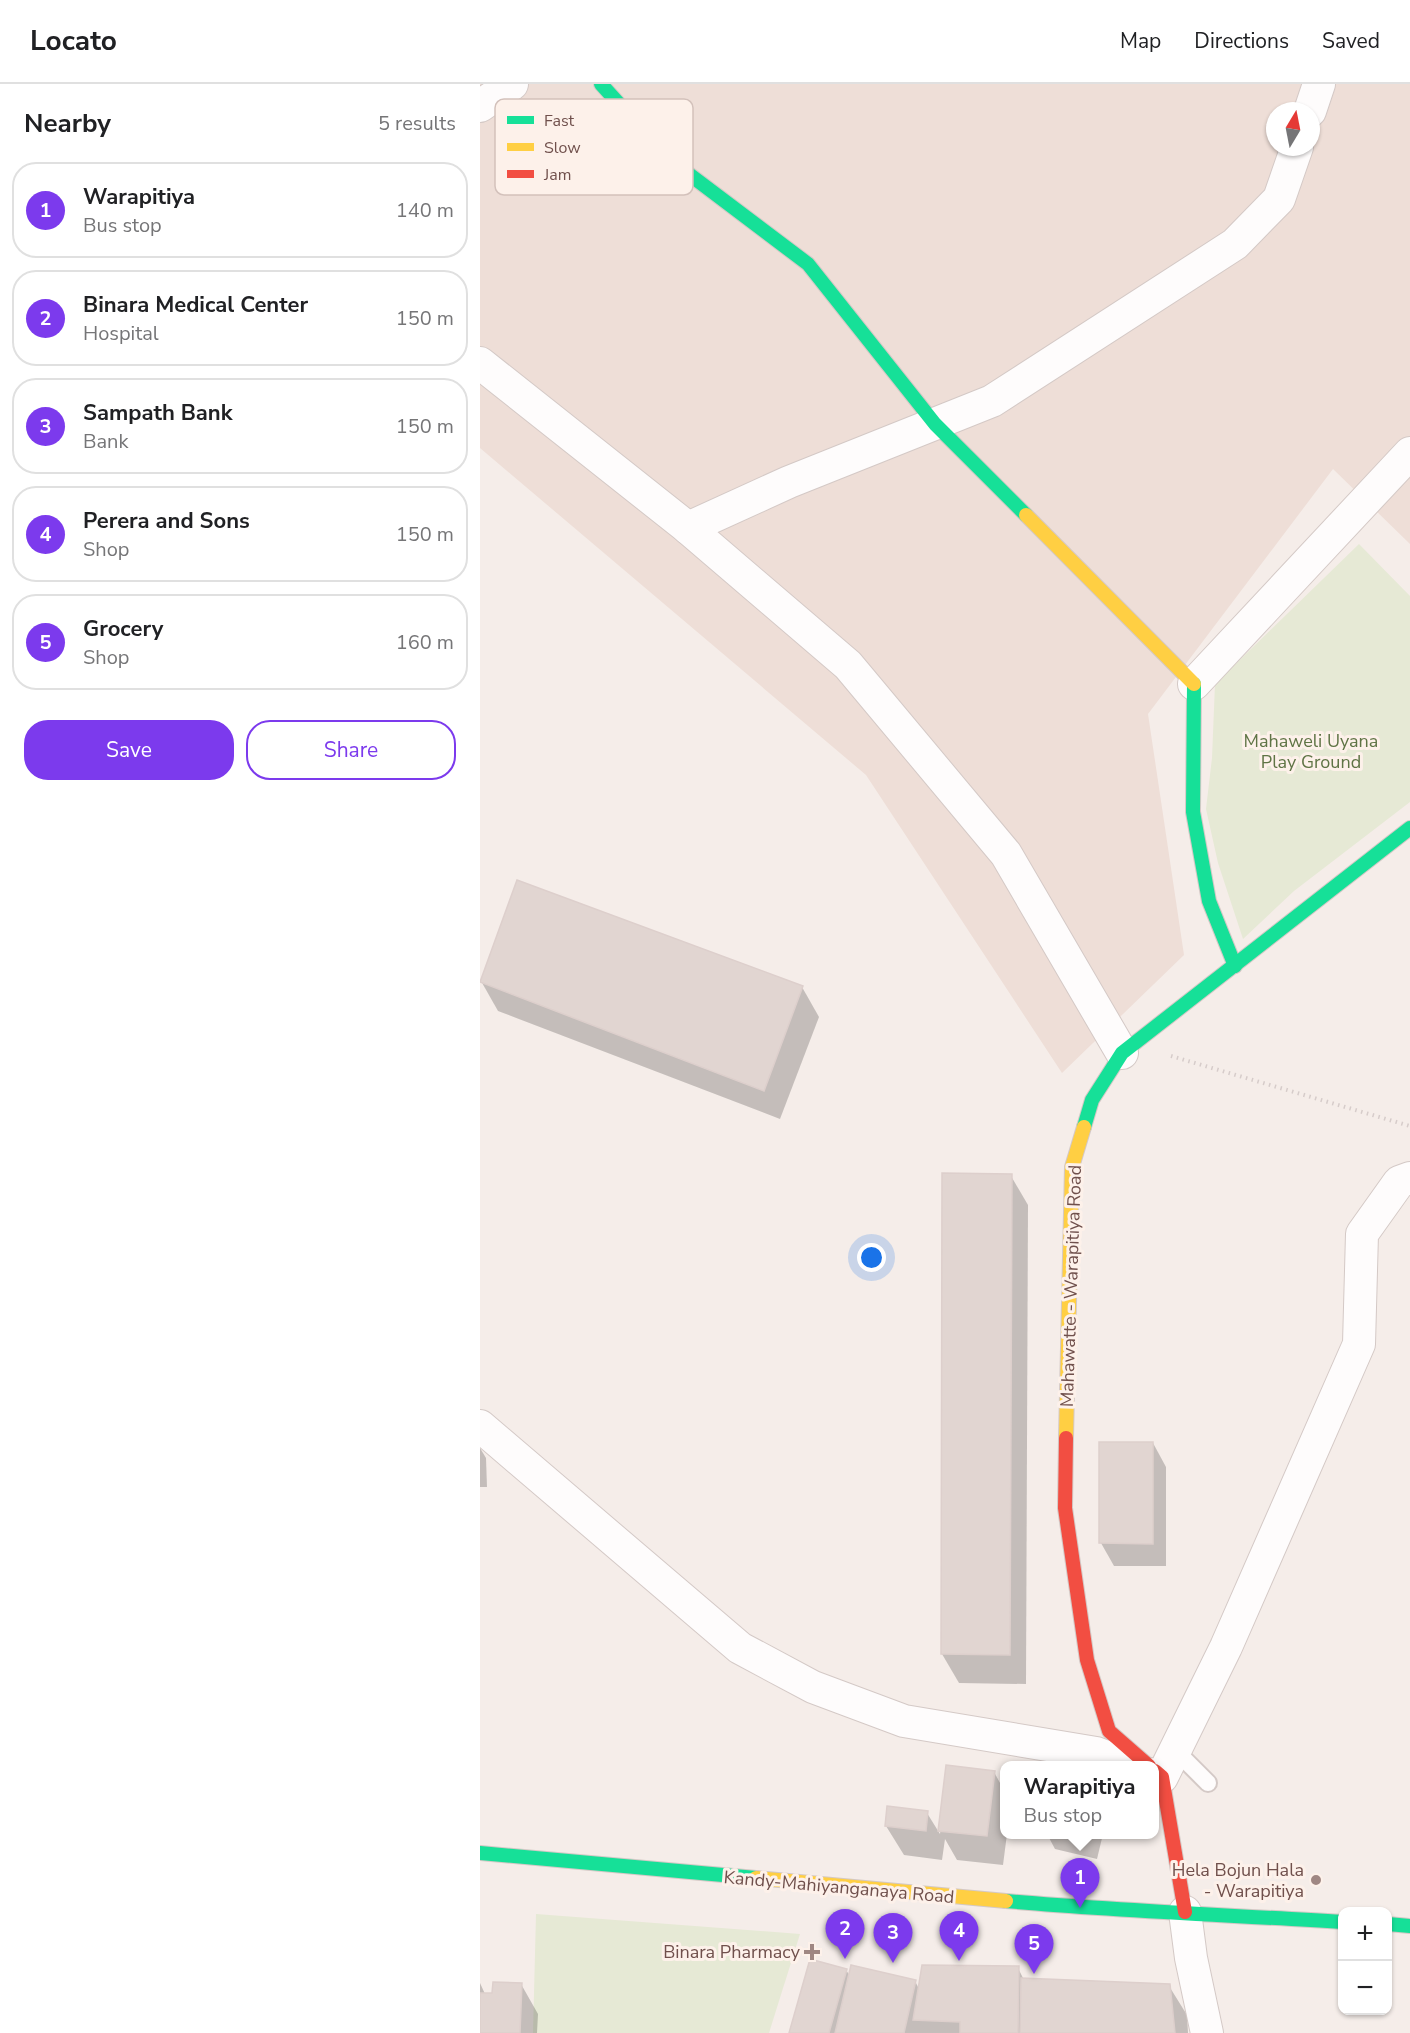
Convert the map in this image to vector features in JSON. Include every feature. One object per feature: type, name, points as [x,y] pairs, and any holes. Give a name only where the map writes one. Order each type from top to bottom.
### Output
[{"type":"main road","points":[[601,84],[615,99]]},
{"type":"main road","points":[[693,177],[808,264],[935,424],[1194,684],[1193,812],[1209,901],[1235,966]]},
{"type":"main road","name":"Mahawatte - Warapitiya Road","points":[[1150,1761],[1109,1731],[1087,1660],[1065,1508],[1072,1167],[1092,1100],[1130,1048],[1410,828]]},
{"type":"main road","points":[[1159,1768],[1185,1912]]},
{"type":"main road","name":"Kandy-Mahiyanganaya Road","points":[[480,1853],[1080,1908],[1338,1922]]},
{"type":"main road","points":[[1392,1924],[1410,1926]]},
{"type":"street","points":[[480,106],[512,84]]},
{"type":"street","points":[[1313,102],[1319,84]]},
{"type":"street","points":[[688,528],[789,482],[992,401],[1235,244],[1279,199],[1294,156]]},
{"type":"street","points":[[480,363],[688,528],[848,665],[1006,854],[1130,1048]]},
{"type":"street","points":[[1194,684],[1410,453]]},
{"type":"street","points":[[1159,1768],[1226,1647],[1359,1344],[1362,1234],[1399,1182],[1410,1178]]},
{"type":"street","points":[[480,1426],[740,1648],[792,1676],[813,1687],[904,1721],[1096,1753],[1118,1761]]},
{"type":"street","points":[[1185,1912],[1191,1958],[1207,2033]]},
{"type":"lane","points":[[1159,1768],[1208,1783]]},
{"type":"path","points":[[1130,1048],[1174,1058],[1410,1125]]},
{"type":"shaded area","points":[[480,84],[1410,84],[1410,544],[1333,469],[1148,714],[1184,955],[1062,1073],[866,775],[480,448]]},
{"type":"green space","name":"Mahaweli Uyana Play Ground","points":[[1359,544],[1410,596],[1410,802],[1294,891],[1243,939],[1218,863],[1206,809],[1212,758],[1215,684]]},
{"type":"green space","points":[[536,1914],[800,1934],[769,2033],[533,2033]]},
{"type":"building","points":[[517,880],[803,986],[764,1091],[480,982]]},
{"type":"building","points":[[942,1173],[1012,1174],[1010,1655],[941,1654]]},
{"type":"building","points":[[1099,1442],[1153,1442],[1153,1544],[1099,1543]]},
{"type":"building","points":[[946,1765],[995,1771],[987,1836],[938,1831]]},
{"type":"building","points":[[887,1806],[928,1811],[926,1831],[885,1826]]},
{"type":"building","points":[[810,1959],[847,1969],[829,2033],[789,2033]]},
{"type":"building","points":[[851,1965],[916,1980],[904,2033],[835,2033]]},
{"type":"building","points":[[922,1965],[1019,1966],[1018,2033],[960,2033],[960,2022],[913,2020]]},
{"type":"building","points":[[1021,1978],[1170,1984],[1175,2033],[1020,2033]]},
{"type":"building","points":[[493,1982],[522,1983],[520,2033],[480,2033],[480,1993],[492,1993]]},
{"type":"traffic: fast","points":[[601,84],[615,99]]},
{"type":"traffic: fast","points":[[693,177],[808,264],[935,424],[1026,515]]},
{"type":"traffic: fast","points":[[1194,684],[1193,812],[1209,901],[1235,966]]},
{"type":"traffic: fast","points":[[1084,1127],[1092,1100],[1122,1053],[1410,828]]},
{"type":"traffic: fast","points":[[480,1853],[756,1878]]},
{"type":"traffic: fast","points":[[1006,1901],[1338,1922]]},
{"type":"traffic: fast","points":[[1392,1924],[1410,1926]]},
{"type":"traffic: slow","points":[[1026,515],[1194,684]]},
{"type":"traffic: slow","points":[[1066,1438],[1072,1167],[1084,1127]]},
{"type":"traffic: slow","points":[[756,1878],[1006,1901]]},
{"type":"traffic: jam","points":[[1066,1438],[1065,1508],[1087,1660],[1109,1731],[1143,1761]]},
{"type":"traffic: jam","points":[[1159,1774],[1162,1777],[1185,1912]]},
{"type":"place","name":"Hela Bojun Hala - Warapitiya","points":[[1316,1880]]},
{"type":"place","name":"Warapitiya","points":[[1080,1908]]},
{"type":"place","name":"Binara Pharmacy","points":[[812,1952]]},
{"type":"place","name":"Binara Medical Center","points":[[845,1959]]},
{"type":"place","name":"Perera and Sons","points":[[959,1961]]},
{"type":"place","name":"Sampath Bank","points":[[893,1963]]},
{"type":"place","name":"Grocery","points":[[1034,1974]]}]
